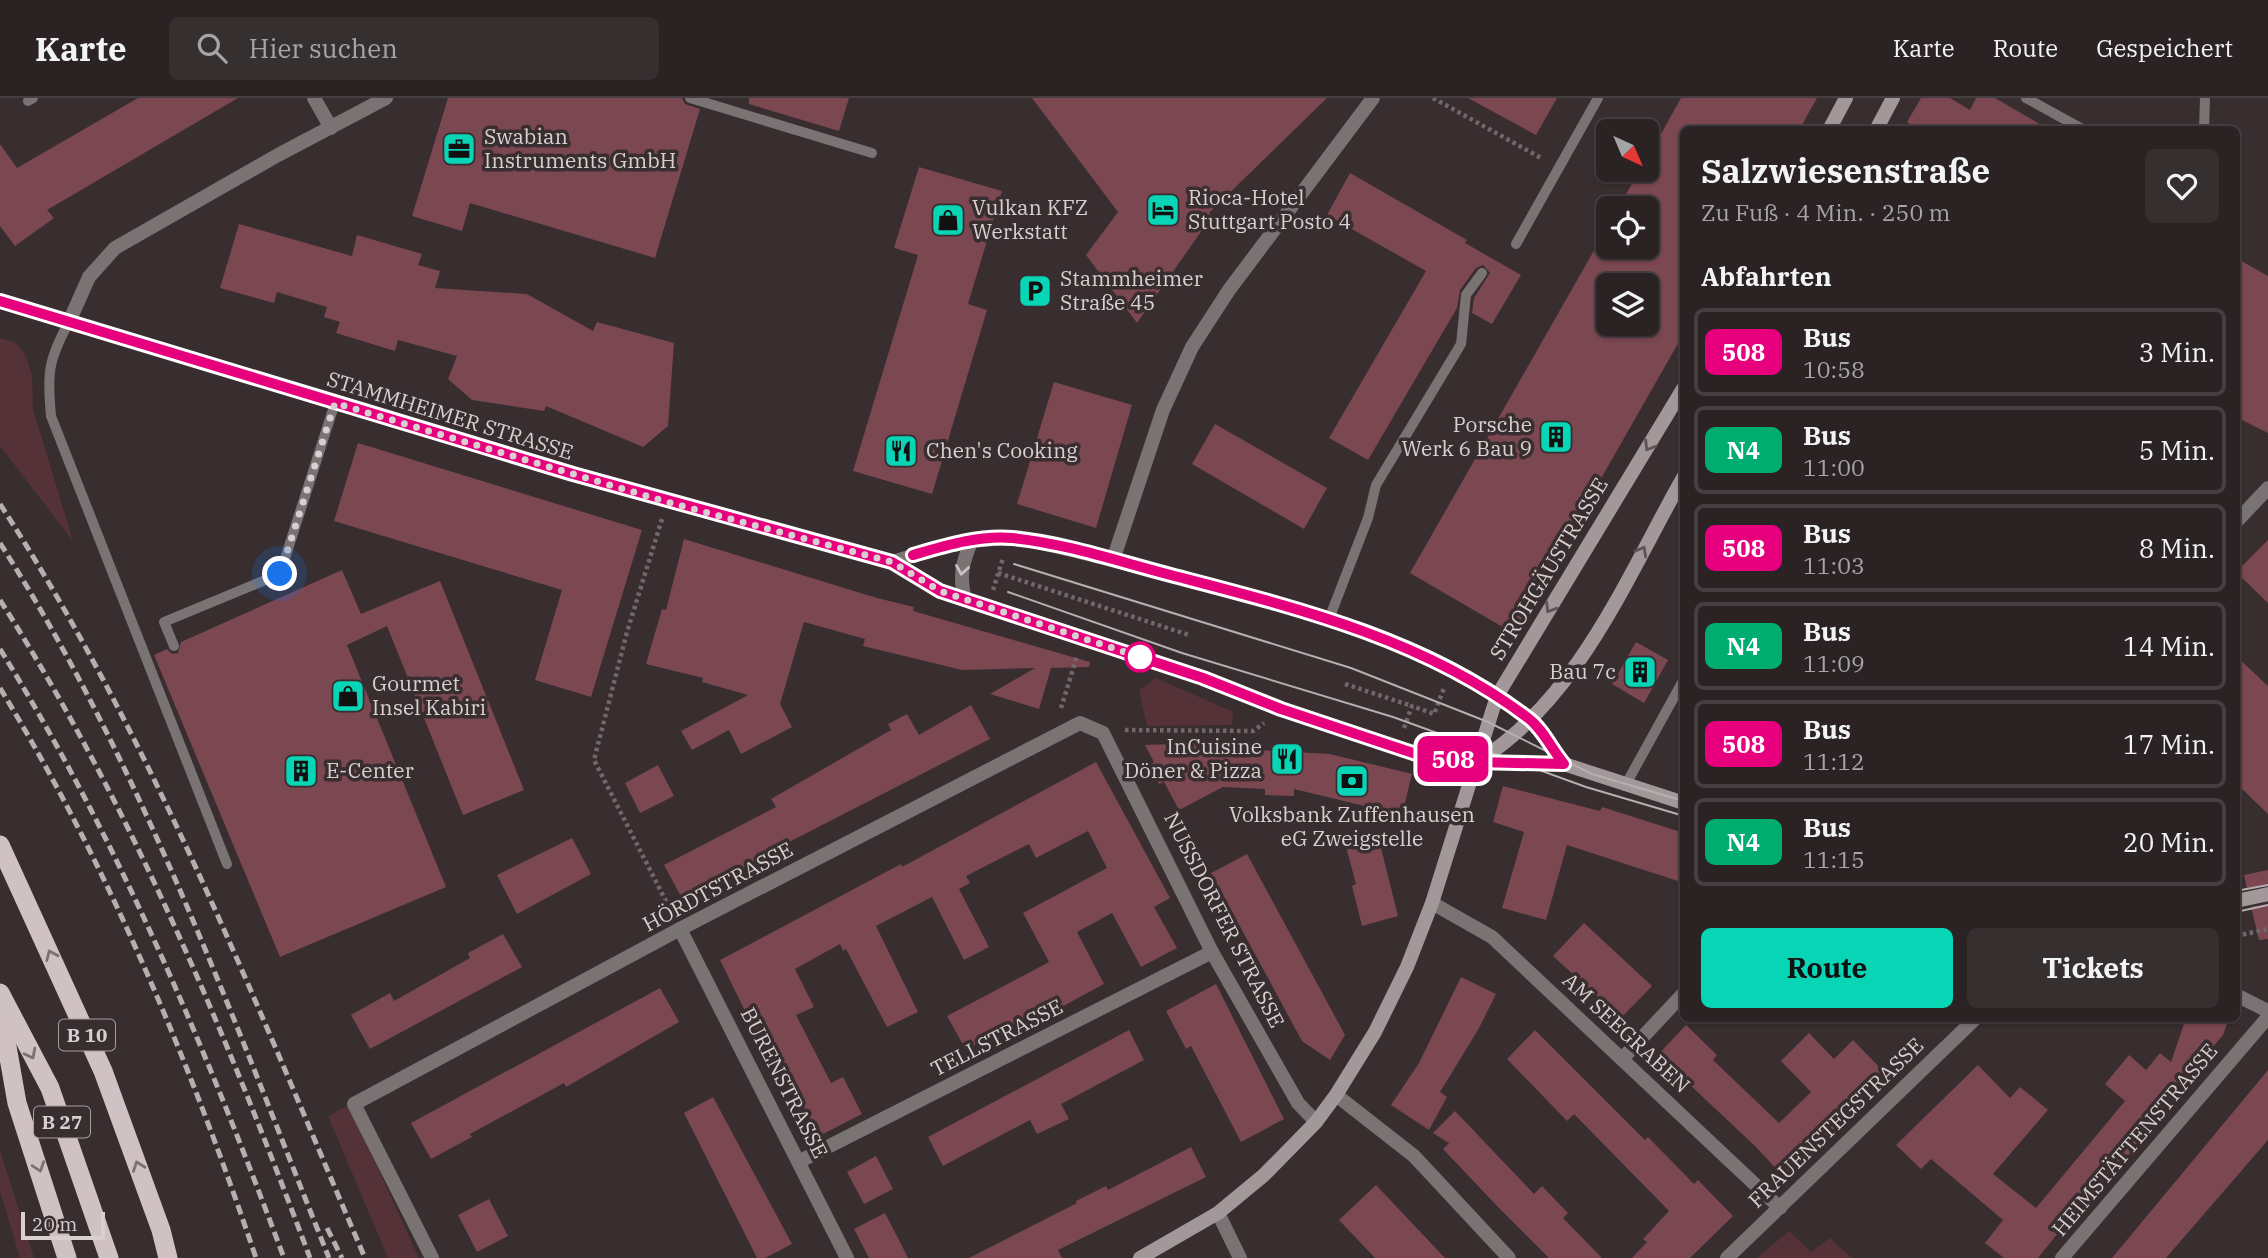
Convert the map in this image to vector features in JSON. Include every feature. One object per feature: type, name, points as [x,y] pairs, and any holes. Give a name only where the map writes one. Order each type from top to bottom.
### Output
[{"type":"highway","name":"B 10","points":[[0,845],[103,1071],[161,1230],[176,1258]]},
{"type":"highway","name":"B 27","points":[[0,993],[50,1088],[109,1258]]},
{"type":"highway","points":[[0,1006],[17,1103],[67,1258]]},
{"type":"highway","points":[[161,1230],[168,1258]]},
{"type":"main road","points":[[1831,126],[1846,98]]},
{"type":"main road","points":[[1878,126],[1893,98]]},
{"type":"main road","name":"STROHGÄUSTRASSE","points":[[1140,1258],[1218,1213],[1264,1175],[1316,1122],[1336,1095],[1375,1032],[1407,967],[1432,902],[1497,696],[1680,394]]},
{"type":"main road","points":[[1477,762],[1532,721],[1583,654],[1680,483]]},
{"type":"main road","points":[[1497,696],[1532,721],[1564,764]]},
{"type":"main road","name":"STAMMHEIMER STRASSE","points":[[1477,762],[1564,764],[1680,802]]},
{"type":"main road","points":[[2240,900],[2268,894]]},
{"type":"street","points":[[314,98],[331,128]]},
{"type":"street","points":[[69,322],[89,277],[115,248],[255,167],[386,98]]},
{"type":"street","points":[[1113,560],[1163,410],[1192,347],[1229,290],[1373,98]]},
{"type":"street","name":"STAMMHEIMER STRASSE","points":[[0,300],[667,502],[892,562],[940,591],[1203,678],[1281,709],[1419,755],[1477,762]]},
{"type":"street","points":[[2240,518],[2268,488]]},
{"type":"street","points":[[892,562],[972,540],[1010,537],[1113,560],[1329,619],[1432,659],[1497,696]]},
{"type":"street","points":[[965,600],[960,579],[962,563],[972,540]]},
{"type":"street","name":"NUSSDORFER STRASSE","points":[[1071,728],[1080,723],[1103,733],[1212,952],[1298,1104],[1316,1122]]},
{"type":"street","name":"HÖRDTSTRASSE","points":[[432,1258],[354,1104],[680,929],[1071,728]]},
{"type":"street","name":"AM SEEGRABEN","points":[[1432,902],[1492,937],[1780,1208]]},
{"type":"street","name":"BURENSTRASSE","points":[[680,929],[847,1258]]},
{"type":"street","name":"TELLSTRASSE","points":[[800,1161],[1212,952]]},
{"type":"street","points":[[1623,1058],[1680,997]]},
{"type":"street","points":[[2240,997],[2268,1011]]},
{"type":"street","name":"HEIMSTÄTTENSTRASSE","points":[[2062,1258],[2268,1017]]},
{"type":"street","name":"FRAUENSTEGSTRASSE","points":[[1727,1258],[1972,1022]]},
{"type":"street","points":[[1336,1095],[1414,1156],[1509,1258]]},
{"type":"street","points":[[1218,1213],[1240,1258]]},
{"type":"lane","points":[[690,98],[872,153]]},
{"type":"lane","points":[[1516,244],[1598,98]]},
{"type":"lane","points":[[2026,98],[2077,126]]},
{"type":"lane","points":[[2204,126],[2205,98]]},
{"type":"lane","points":[[1329,619],[1368,518],[1376,485],[1461,344],[1466,295],[1482,273]]},
{"type":"lane","points":[[69,322],[55,347],[47,375],[51,416],[228,864]]},
{"type":"lane","points":[[174,646],[164,622],[280,574],[335,403]]},
{"type":"lane","points":[[1625,786],[1680,686]]},
{"type":"path","points":[[1433,98],[1559,168]]},
{"type":"path","points":[[667,502],[627,632],[594,760],[680,929]]},
{"type":"path","points":[[987,607],[1010,537]]},
{"type":"path","points":[[998,573],[1189,635]]},
{"type":"path","points":[[1071,728],[1061,709],[1083,638]]},
{"type":"path","points":[[1345,684],[1434,714],[1444,688],[1423,681],[1432,659]]},
{"type":"path","points":[[1412,706],[1401,734],[1423,742],[1419,755]]},
{"type":"path","points":[[1061,709],[1072,709]]},
{"type":"path","points":[[1117,725],[1128,732],[1253,731],[1281,709]]},
{"type":"path","points":[[2240,935],[2268,929]]},
{"type":"shaded area","points":[[0,338],[16,343],[26,356],[32,375],[33,409],[73,541],[0,446]]},
{"type":"shaded area","points":[[1156,678],[1233,712],[1232,725],[1147,726],[1139,690]]},
{"type":"shaded area","points":[[349,1105],[419,1258],[388,1258],[328,1116]]},
{"type":"shaded area","points":[[0,1150],[34,1258],[20,1258],[0,1191]]},
{"type":"shaded area","points":[[1789,1231],[1811,1252],[1830,1238],[1852,1258],[1757,1258]]},
{"type":"building","points":[[138,98],[238,98],[47,210],[54,218],[15,246],[0,226],[0,144],[17,168]]},
{"type":"building","points":[[448,98],[682,98],[685,104],[700,109],[655,258],[470,203],[462,231],[412,216]]},
{"type":"building","points":[[749,98],[849,98],[839,131],[749,104]]},
{"type":"building","name":"Rioca-Hotel Stuttgart Posto 4","points":[[1032,98],[1327,98],[1209,213],[1212,216],[1137,323],[1086,255],[1118,212]]},
{"type":"building","points":[[1468,98],[1557,98],[1536,135]]},
{"type":"building","name":"Porsche Werk 6 Bau 9","points":[[1681,98],[1817,98],[1801,126],[1680,126],[1680,340],[1513,633],[1410,573],[1596,247],[1596,259],[1659,259],[1659,196],[1625,196],[1633,182],[1659,182],[1659,137]]},
{"type":"building","points":[[1921,98],[1950,98],[1970,110],[1976,98],[1995,98],[2043,126],[1913,126],[1907,122]]},
{"type":"building","points":[[919,167],[1002,191],[968,304],[987,310],[932,494],[853,471],[918,255],[894,248]]},
{"type":"building","points":[[1350,173],[1467,240],[1465,243],[1521,275],[1492,324],[1472,313],[1474,298],[1490,273],[1483,265],[1476,268],[1460,290],[1457,308],[1368,460],[1329,438],[1426,271],[1327,215]]},
{"type":"building","points":[[239,224],[352,256],[357,235],[422,254],[418,265],[440,271],[435,288],[527,294],[593,331],[597,322],[674,343],[668,426],[643,447],[546,406],[544,411],[472,400],[448,379],[457,356],[398,340],[395,351],[336,333],[340,322],[324,317],[327,307],[277,292],[274,303],[220,288]]},
{"type":"building","points":[[2240,260],[2268,276],[2268,433],[2240,419]]},
{"type":"building","points":[[1054,382],[1132,405],[1096,528],[1017,504]]},
{"type":"building","points":[[1215,424],[1327,488],[1304,529],[1192,464]]},
{"type":"building","points":[[358,443],[642,530],[591,697],[535,680],[562,590],[334,521]]},
{"type":"building","points":[[684,539],[914,607],[913,611],[1090,662],[1089,667],[1051,668],[1039,709],[990,694],[1035,668],[962,670],[863,646],[865,639],[804,622],[780,704],[792,727],[741,754],[729,730],[692,750],[681,731],[748,695],[702,682],[703,678],[646,664],[662,609],[666,610]]},
{"type":"building","points":[[2268,540],[2268,603],[2240,576],[2240,568]]},
{"type":"building","name":"E-Center","points":[[342,570],[361,614],[440,581],[524,790],[463,815],[387,626],[347,645],[446,887],[280,957],[154,655],[167,649],[172,654],[178,653],[181,642]]},
{"type":"building","name":"Bau 7c","points":[[1636,642],[1668,660],[1644,703],[1612,684]]},
{"type":"building","points":[[2240,660],[2268,686],[2268,814],[2240,787]]},
{"type":"building","points":[[971,705],[990,739],[793,840],[684,902],[664,865],[776,807],[771,799],[891,730],[888,724],[907,714],[919,735]]},
{"type":"building","points":[[1202,743],[1201,747],[1330,754],[1412,774],[1402,815],[1294,789],[1294,796],[1265,795],[1265,789],[1223,787],[1179,810],[1164,782],[1159,784],[1149,765],[1154,762],[1145,745]]},
{"type":"building","points":[[1096,762],[1170,898],[1154,907],[1177,948],[1141,967],[1112,913],[1077,932],[1104,984],[1017,1031],[1013,1024],[966,1050],[947,1016],[1049,962],[1023,913],[1107,868],[1088,831],[1036,858],[1029,844],[966,876],[970,883],[959,889],[989,947],[964,960],[932,897],[876,926],[918,1012],[887,1027],[846,949],[843,951],[840,944],[795,969],[814,1007],[796,1015],[831,1083],[843,1077],[862,1114],[819,1136],[789,1079],[781,1084],[720,960],[901,864],[902,867]]},
{"type":"building","points":[[658,765],[674,796],[640,813],[625,783]]},
{"type":"building","points":[[1503,786],[1600,811],[1602,807],[1680,832],[1680,882],[1567,845],[1546,920],[1502,908],[1524,832],[1493,822]]},
{"type":"building","points":[[572,838],[591,874],[517,914],[497,875]]},
{"type":"building","points":[[1379,840],[1398,916],[1362,926],[1352,886],[1356,884],[1346,847]]},
{"type":"building","points":[[1247,854],[1345,1035],[1330,1060],[1302,1041],[1211,873]]},
{"type":"building","points":[[2268,870],[2268,885],[2247,889],[2244,875]]},
{"type":"building","points":[[2268,904],[2268,939],[2259,940],[2251,907]]},
{"type":"building","points":[[1584,923],[1652,986],[1621,1018],[1553,956]]},
{"type":"building","points":[[503,934],[522,967],[370,1049],[351,1015],[390,993],[394,1001],[470,958],[468,953]]},
{"type":"building","points":[[1461,977],[1496,994],[1478,1030],[1440,1092],[1447,1097],[1429,1130],[1391,1105],[1419,1063]]},
{"type":"building","points":[[1216,984],[1284,1119],[1241,1142],[1191,1046],[1186,1049],[1166,1011]]},
{"type":"building","points":[[660,988],[679,1022],[566,1087],[564,1083],[470,1134],[472,1137],[431,1159],[411,1123]]},
{"type":"building","points":[[2185,1022],[2228,1022],[2223,1035],[2137,1137],[2141,1140],[2091,1202],[2086,1198],[2038,1258],[2004,1258],[1985,1243],[2003,1220],[1931,1159],[1921,1169],[1896,1145],[1978,1065],[2010,1098],[2020,1087],[2048,1110],[1993,1174],[2036,1208],[2125,1101],[2105,1084],[2129,1055],[2146,1070],[2160,1053],[2171,1062]]},
{"type":"building","points":[[1686,1025],[1717,1055],[1713,1060],[1779,1123],[1811,1092],[1781,1061],[1809,1033],[1834,1059],[1853,1040],[1884,1072],[1833,1123],[1837,1126],[1784,1177],[1689,1084],[1686,1088],[1655,1058]]},
{"type":"building","points":[[1129,1030],[1144,1060],[1061,1104],[1069,1119],[1037,1134],[1030,1120],[943,1166],[928,1137]]},
{"type":"building","points":[[1535,1030],[1645,1140],[1648,1137],[1694,1184],[1698,1180],[1733,1216],[1690,1258],[1632,1258],[1647,1242],[1643,1239],[1669,1211],[1574,1114],[1567,1121],[1507,1059]]},
{"type":"building","points":[[2268,1070],[2268,1140],[2166,1258],[2112,1258]]},
{"type":"building","points":[[713,1097],[792,1244],[765,1258],[757,1258],[684,1113]]},
{"type":"building","points":[[1455,1111],[1534,1194],[1542,1186],[1568,1213],[1563,1218],[1602,1258],[1549,1258],[1498,1207],[1443,1149],[1449,1143],[1433,1133]]},
{"type":"building","points":[[1191,1147],[1206,1177],[1058,1250],[1062,1258],[969,1258],[1106,1186],[1108,1190]]},
{"type":"building","points":[[876,1156],[893,1189],[864,1204],[847,1172]]},
{"type":"building","points":[[1376,1185],[1445,1258],[1375,1258],[1339,1220]]},
{"type":"building","points":[[489,1199],[508,1236],[477,1252],[458,1215]]},
{"type":"building","points":[[885,1213],[908,1258],[869,1258],[854,1229]]},
{"type":"tram line","points":[[1014,564],[1351,668],[1488,722],[1592,774],[1680,800]]},
{"type":"tram line","points":[[1008,592],[1182,653],[1393,717],[1586,787],[1680,815]]},
{"type":"tram line","points":[[2240,890],[2268,885]]},
{"type":"tram line","points":[[2240,911],[2268,905]]},
{"type":"railway","points":[[0,504],[55,593],[153,778],[241,969],[365,1258]]},
{"type":"railway","points":[[0,543],[98,714],[141,803],[219,983],[329,1258]]},
{"type":"railway","points":[[0,600],[91,757],[172,920],[244,1088],[310,1258]]},
{"type":"railway","points":[[0,649],[83,795],[157,946],[223,1101],[284,1258]]},
{"type":"railway","points":[[0,688],[76,824],[144,966],[203,1111],[256,1258]]},
{"type":"railway","points":[[327,1228],[342,1258]]},
{"type":"bus line","name":"508","points":[[0,301],[667,502],[892,562],[940,591],[1203,678],[1281,709],[1419,755],[1477,762],[1564,764],[1532,721],[1482,686],[1448,666],[1386,639],[1329,619],[1113,560],[1010,537],[972,540],[913,555]]},
{"type":"place","name":"Swabian Instruments GmbH","points":[[459,149]]},
{"type":"place","name":"Rioca-Hotel Stuttgart Posto 4","points":[[1163,210]]},
{"type":"place","name":"Vulkan KFZ Werkstatt","points":[[948,220]]},
{"type":"place","name":"Stammheimer Straße 45","points":[[1035,291]]},
{"type":"place","name":"Porsche Werk 6 Bau 9","points":[[1556,437]]},
{"type":"place","name":"Chen's Cooking","points":[[901,451]]},
{"type":"place","name":"Bau 7c","points":[[1640,672]]},
{"type":"place","name":"Gourmet Insel Kabiri","points":[[348,696]]},
{"type":"place","name":"InCuisine Döner & Pizza","points":[[1287,759]]},
{"type":"place","name":"E-Center","points":[[301,771]]},
{"type":"place","name":"Volksbank Zuffenhausen eG Zweigstelle","points":[[1352,781]]},
{"type":"route","points":[[280,574],[335,403],[667,502],[892,562],[940,591],[1143,658],[1140,657]]}]
